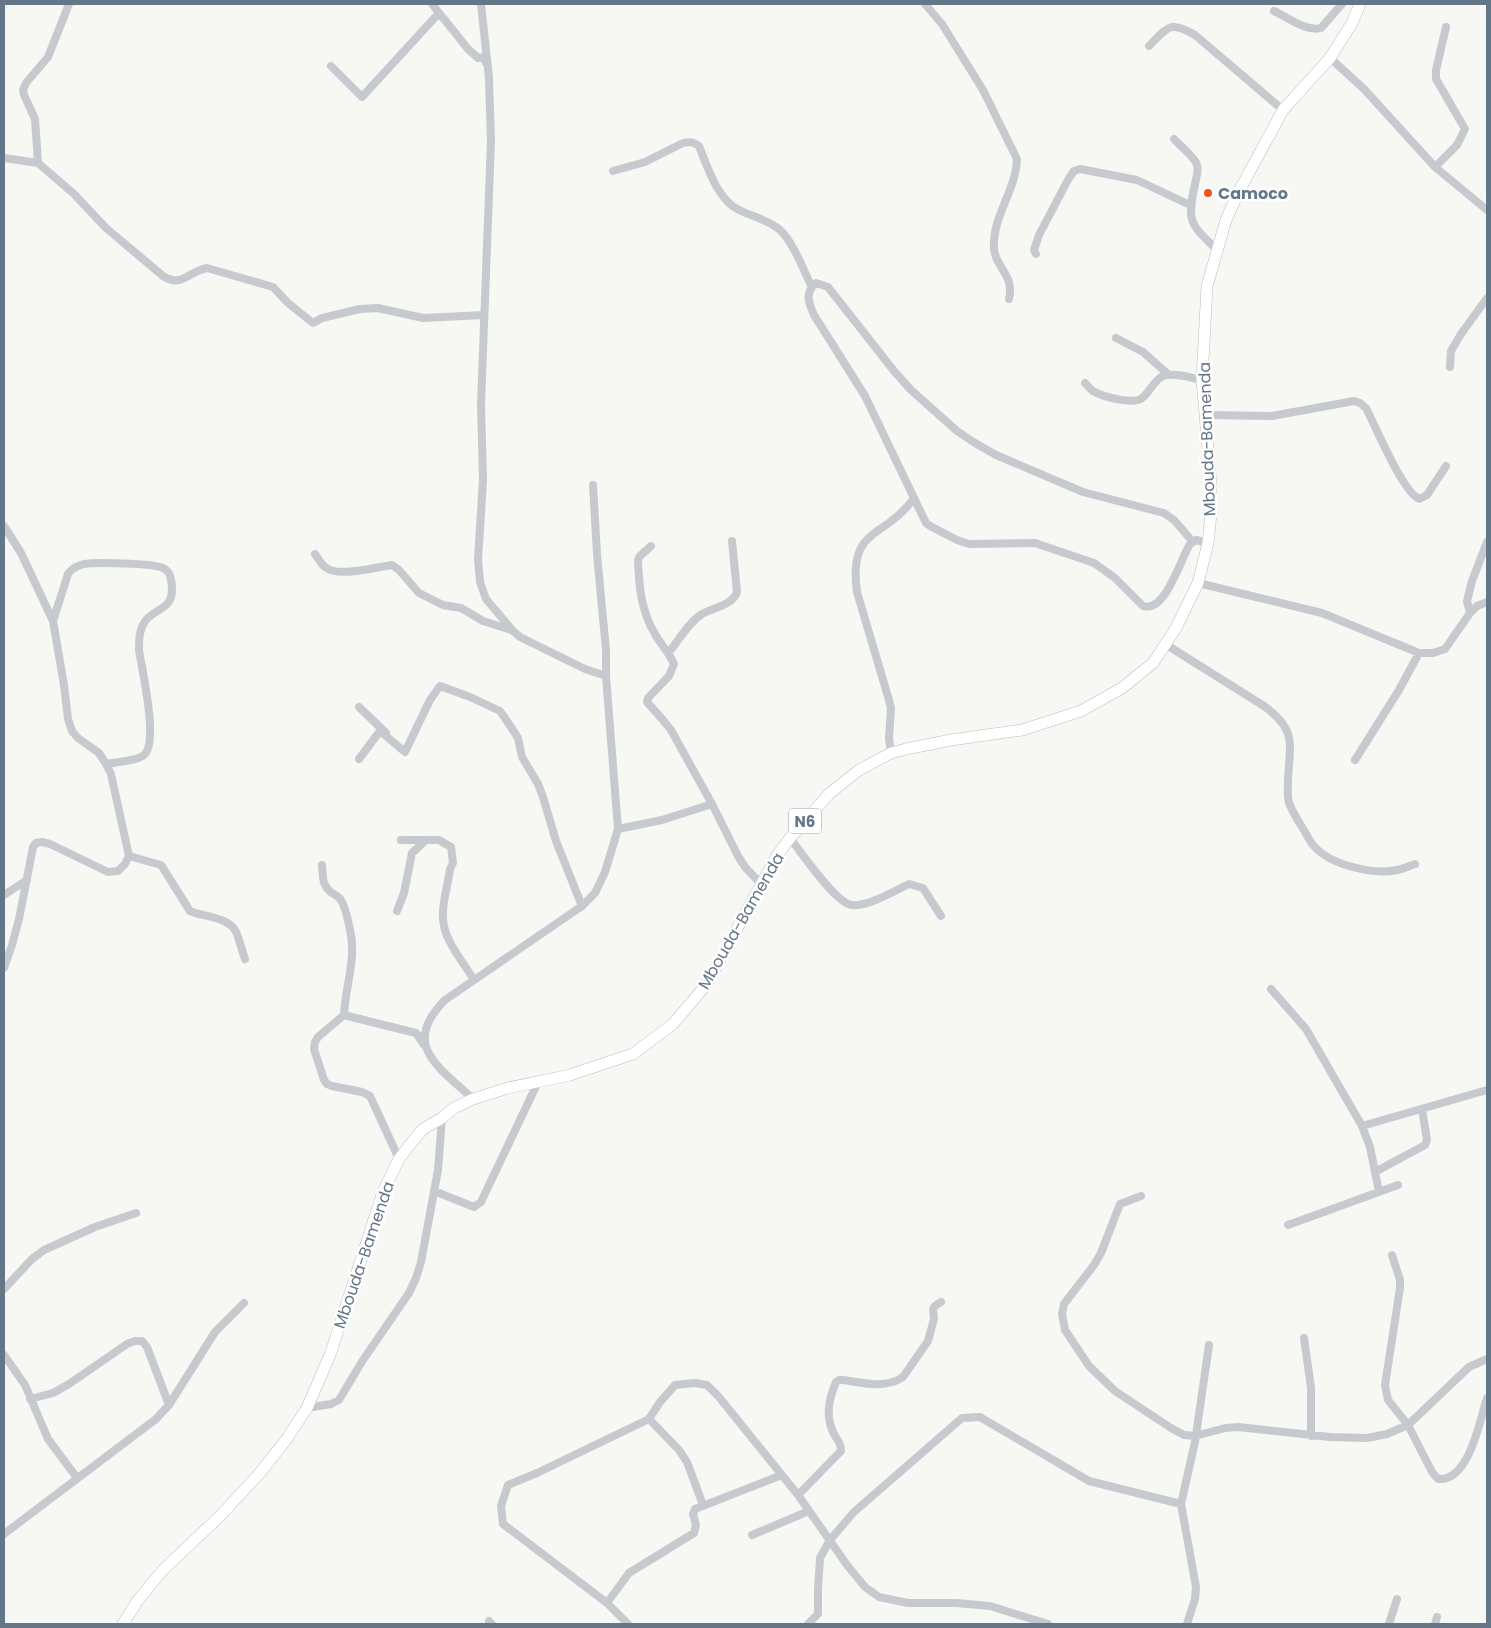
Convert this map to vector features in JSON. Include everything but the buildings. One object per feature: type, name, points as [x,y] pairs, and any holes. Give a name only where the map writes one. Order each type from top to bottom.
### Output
[{"type":"highway","name":"Mbouda-Bamenda","points":[[123,1624],[138,1600],[163,1570],[220,1516],[260,1474],[307,1408],[330,1355],[383,1192],[399,1159],[423,1129],[442,1118],[454,1108],[473,1099],[508,1088],[570,1075],[633,1054],[673,1024],[706,985],[790,838],[829,794],[859,770],[891,753],[951,740],[1022,730],[1081,710],[1122,688],[1152,663],[1176,628],[1198,583],[1208,542],[1211,483],[1202,380],[1207,286],[1226,220],[1238,193],[1283,110],[1330,58],[1348,29],[1360,4]]},
{"type":"street","points":[[38,163],[35,119],[23,90],[26,83],[48,57],[69,4]]},
{"type":"street","points":[[432,4],[468,49],[478,58],[484,57],[489,78]]},
{"type":"street","points":[[481,4],[489,78],[491,141],[481,404],[483,480],[478,560],[480,582],[486,599],[513,631],[526,641],[585,669],[606,676]]},
{"type":"street","points":[[925,4],[942,24],[983,90],[1017,159],[1017,172],[998,219],[994,236],[994,251],[1011,285],[1009,299]]},
{"type":"street","points":[[1274,11],[1307,27],[1318,29],[1342,4]]},
{"type":"street","points":[[331,66],[362,97],[438,13]]},
{"type":"street","points":[[1149,46],[1172,26],[1182,28],[1195,35],[1283,110]]},
{"type":"street","points":[[1435,167],[1457,145],[1464,129],[1436,80],[1436,70],[1446,27]]},
{"type":"street","points":[[1330,58],[1364,89],[1435,167],[1487,210]]},
{"type":"street","points":[[1174,139],[1197,165],[1198,172],[1190,205],[1192,221],[1196,230],[1218,251]]},
{"type":"street","points":[[613,171],[645,162],[683,143],[696,143],[718,189],[728,203],[737,210],[768,222],[780,230],[788,240],[812,287]]},
{"type":"street","points":[[4,158],[38,163],[74,194],[106,228],[170,281],[176,282],[207,268],[273,287],[288,303],[313,323],[322,318],[360,308],[378,308],[423,318],[484,315]]},
{"type":"street","points":[[1036,254],[1034,250],[1039,236],[1069,178],[1074,171],[1080,169],[1137,180],[1190,205]]},
{"type":"street","points":[[1193,542],[1174,520],[1164,513],[1083,492],[996,456],[975,443],[911,390],[828,287],[816,283],[808,293],[814,315],[865,396],[926,523],[930,526],[969,544],[1035,543],[1054,548],[1094,563],[1108,572],[1146,607],[1164,596],[1186,551],[1193,542],[1196,540],[1208,542]]},
{"type":"street","points":[[1450,367],[1451,351],[1487,298]]},
{"type":"street","points":[[1116,338],[1143,352],[1169,375],[1202,380]]},
{"type":"street","points":[[1085,383],[1092,391],[1104,396],[1134,402],[1144,398],[1156,381],[1169,375]]},
{"type":"street","points":[[1205,415],[1272,416],[1354,402],[1360,403],[1366,408],[1394,466],[1416,498],[1419,499],[1428,495],[1446,466]]},
{"type":"street","points":[[424,1046],[426,1024],[434,1011],[445,1000],[582,906],[595,893],[605,872],[618,828],[592,485]]},
{"type":"street","points":[[891,753],[891,708],[857,592],[857,555],[863,542],[904,511],[914,498]]},
{"type":"street","points":[[4,526],[21,553],[53,621],[68,719],[72,731],[78,738],[99,752],[106,764],[129,856],[125,864],[118,871],[108,872],[50,844],[36,843],[32,847],[12,945],[4,968]]},
{"type":"street","points":[[669,652],[700,616],[731,601],[736,596],[732,541]]},
{"type":"street","points":[[1470,612],[1467,601],[1487,542]]},
{"type":"street","points":[[651,546],[638,560],[640,589],[646,615],[655,636],[669,652],[674,664],[669,676],[648,698],[647,702],[671,730],[738,856],[745,867],[762,885]]},
{"type":"street","points":[[315,554],[324,566],[331,571],[338,572],[392,565],[399,570],[419,593],[443,605],[461,608],[483,621],[513,631]]},
{"type":"street","points":[[53,621],[68,574],[72,569],[86,564],[141,565],[158,566],[165,568],[169,572],[172,592],[170,601],[166,607],[145,621],[140,631],[139,650],[151,730],[149,747],[146,754],[140,758],[106,764]]},
{"type":"street","points":[[1198,583],[1322,613],[1419,653],[1433,653],[1445,649],[1470,612],[1477,606],[1487,602]]},
{"type":"street","points":[[1165,644],[1264,706],[1286,725],[1290,736],[1289,802],[1315,847],[1330,858],[1357,868],[1376,871],[1396,870],[1415,864]]},
{"type":"street","points":[[1356,760],[1399,690],[1419,653]]},
{"type":"street","points":[[405,752],[430,700],[440,686],[500,711],[518,738],[522,757],[544,797],[556,841],[582,906]]},
{"type":"street","points":[[359,707],[405,752]]},
{"type":"street","points":[[360,759],[380,731],[405,752]]},
{"type":"street","points":[[618,828],[662,820],[712,804]]},
{"type":"street","points":[[790,838],[834,895],[845,904],[853,906],[868,903],[909,884],[923,888],[941,916]]},
{"type":"street","points":[[401,840],[439,840],[451,847],[453,863],[450,869],[443,916],[444,927],[448,938],[474,980]]},
{"type":"street","points":[[397,911],[404,893],[412,853],[426,840]]},
{"type":"street","points":[[129,856],[160,865],[190,911],[227,922],[233,926],[245,959]]},
{"type":"street","points":[[322,865],[324,884],[342,901],[351,932],[352,959],[344,1015],[318,1037],[314,1049],[324,1080],[332,1086],[362,1092],[370,1096],[399,1159]]},
{"type":"street","points":[[4,895],[26,880]]},
{"type":"street","points":[[1271,989],[1306,1029],[1362,1126],[1370,1148],[1379,1192]]},
{"type":"street","points":[[344,1015],[416,1033],[432,1060],[473,1099]]},
{"type":"street","points":[[434,1191],[474,1207],[481,1202],[538,1082]]},
{"type":"street","points":[[1362,1126],[1487,1090]]},
{"type":"street","points":[[1375,1172],[1425,1145],[1427,1140],[1422,1109]]},
{"type":"street","points":[[307,1408],[331,1404],[339,1400],[368,1352],[409,1293],[416,1278],[421,1262],[438,1170],[442,1118]]},
{"type":"street","points":[[1288,1225],[1398,1185]]},
{"type":"street","points":[[1140,1196],[1122,1203],[1119,1207],[1101,1253],[1064,1304],[1062,1314],[1065,1330],[1089,1366],[1115,1391],[1184,1435],[1195,1436],[1225,1428],[1311,1436],[1367,1438],[1387,1434],[1408,1425],[1468,1367],[1487,1359]]},
{"type":"street","points":[[4,1289],[32,1259],[44,1250],[95,1227],[136,1213]]},
{"type":"street","points":[[1392,1255],[1400,1280],[1400,1288],[1385,1385],[1388,1400],[1408,1425],[1432,1472],[1438,1479],[1444,1479],[1453,1475],[1465,1461],[1474,1444],[1487,1398]]},
{"type":"street","points":[[798,1495],[842,1451],[827,1413],[836,1382],[843,1380],[879,1385],[903,1376],[928,1341],[934,1319],[934,1309],[941,1302]]},
{"type":"street","points":[[4,1534],[156,1419],[169,1405],[215,1332],[244,1303]]},
{"type":"street","points":[[1304,1338],[1310,1388],[1311,1436]]},
{"type":"street","points":[[30,1399],[53,1393],[127,1344],[142,1341],[147,1347],[169,1405]]},
{"type":"street","points":[[1187,1624],[1195,1599],[1196,1587],[1181,1504],[1195,1442],[1209,1345]]},
{"type":"street","points":[[4,1355],[24,1385],[48,1439],[77,1478]]},
{"type":"street","points":[[628,1624],[607,1603],[503,1524],[502,1506],[508,1486],[649,1419],[660,1402],[675,1385],[695,1383],[707,1385],[719,1396],[798,1495],[847,1565],[865,1587],[879,1597],[908,1603],[956,1603],[990,1606],[1048,1624]]},
{"type":"street","points":[[821,1624],[818,1614],[820,1558],[830,1540],[854,1512],[962,1418],[980,1417],[1089,1481],[1181,1504]]},
{"type":"street","points":[[649,1419],[679,1450],[686,1462],[702,1505]]},
{"type":"street","points":[[607,1603],[629,1573],[694,1533],[696,1525],[693,1511],[702,1505],[782,1475]]},
{"type":"street","points":[[752,1535],[809,1511]]},
{"type":"street","points":[[1389,1624],[1397,1598]]},
{"type":"street","points":[[808,1624],[818,1614]]},
{"type":"place","name":"Camoco","points":[[1208,193]]}]
